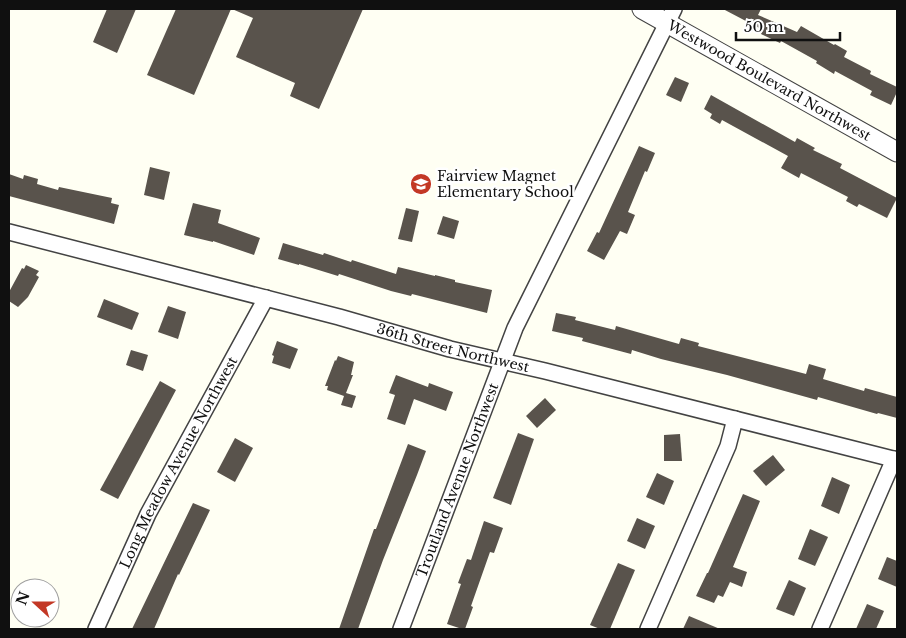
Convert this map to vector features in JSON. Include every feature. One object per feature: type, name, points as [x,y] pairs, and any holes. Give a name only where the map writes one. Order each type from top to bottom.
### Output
[{"type":"street","name":"Westwood Boulevard Northwest","points":[[642,9],[671,16],[897,152]]},
{"type":"street","name":"Troutland Avenue Northwest","points":[[401,629],[519,320],[671,16]]},
{"type":"street","name":"36th Street Northwest","points":[[9,232],[340,317],[450,349],[896,459]]},
{"type":"street","name":"Long Meadow Avenue Northwest","points":[[96,629],[148,514],[266,298]]},
{"type":"street","points":[[648,629],[728,446],[735,419]]},
{"type":"street","points":[[820,629],[896,459]]},
{"type":"building","points":[[107,9],[136,9],[117,53],[93,42]]},
{"type":"building","points":[[176,9],[231,9],[194,95],[147,75]]},
{"type":"building","points":[[232,9],[363,9],[319,109],[290,96],[295,83],[236,57],[253,18]]},
{"type":"building","points":[[723,9],[761,9],[758,15],[797,32],[801,26],[835,44],[847,51],[844,57],[871,71],[870,74],[897,87],[897,92],[891,105],[870,95],[872,91],[835,71],[834,74],[816,63],[817,61],[781,41],[780,43],[761,34],[763,30]]},
{"type":"building","points":[[675,77],[689,83],[681,102],[666,95]]},
{"type":"building","points":[[711,95],[795,142],[797,138],[815,148],[813,150],[842,164],[840,168],[897,198],[887,218],[859,204],[857,207],[846,201],[848,197],[801,173],[799,178],[781,168],[788,156],[722,120],[720,124],[710,118],[712,114],[704,109]]},
{"type":"building","points":[[639,146],[655,153],[647,172],[645,171],[628,212],[635,215],[627,234],[620,231],[604,260],[587,251],[597,232],[599,233]]},
{"type":"building","points":[[150,167],[170,172],[164,200],[144,195]]},
{"type":"building","points":[[9,174],[23,179],[24,175],[38,179],[37,184],[58,190],[59,187],[112,198],[111,203],[119,205],[114,224],[9,196]]},
{"type":"building","points":[[193,203],[221,210],[218,223],[260,238],[254,255],[213,241],[184,235]]},
{"type":"building","points":[[406,208],[419,211],[412,242],[398,239]]},
{"type":"building","points":[[443,216],[459,221],[454,239],[437,234]]},
{"type":"building","points":[[283,243],[351,262],[352,260],[396,274],[398,267],[492,290],[487,313],[412,294],[411,296],[391,291],[339,274],[338,276],[278,259]]},
{"type":"building","points":[[26,265],[39,271],[36,275],[39,277],[28,297],[18,307],[9,301],[9,292],[22,268],[24,269]]},
{"type":"building","points":[[104,299],[139,313],[132,330],[97,317]]},
{"type":"building","points":[[168,306],[186,312],[178,339],[158,332]]},
{"type":"building","points":[[556,313],[576,317],[575,320],[615,330],[616,326],[679,344],[681,338],[699,343],[698,346],[806,374],[809,364],[826,369],[823,379],[864,391],[865,388],[897,397],[897,418],[818,397],[817,400],[632,350],[631,354],[582,341],[583,338],[552,331]]},
{"type":"building","points":[[277,341],[298,349],[290,369],[272,363],[274,356],[272,355]]},
{"type":"building","points":[[131,350],[148,355],[143,371],[126,365]]},
{"type":"building","points":[[338,356],[354,362],[351,375],[353,375],[346,393],[356,396],[352,408],[341,405],[344,396],[327,390],[328,386],[325,386]]},
{"type":"building","points":[[396,375],[428,387],[429,383],[453,392],[446,411],[414,399],[405,425],[387,419],[395,395],[389,393]]},
{"type":"building","points":[[160,381],[176,390],[118,499],[100,490]]},
{"type":"building","points":[[545,398],[556,410],[537,428],[526,416]]},
{"type":"building","points":[[518,433],[534,439],[511,505],[493,498]]},
{"type":"building","points":[[680,434],[682,461],[664,461],[664,435]]},
{"type":"building","points":[[235,438],[253,448],[235,482],[217,472]]},
{"type":"building","points":[[408,444],[426,451],[358,629],[339,629],[374,529],[376,529]]},
{"type":"building","points":[[773,455],[785,470],[766,486],[753,471]]},
{"type":"building","points":[[657,473],[674,481],[664,505],[646,497]]},
{"type":"building","points":[[832,477],[850,485],[839,514],[821,506]]},
{"type":"building","points":[[743,494],[760,501],[733,567],[747,572],[742,587],[730,582],[723,597],[718,595],[714,603],[696,596]]},
{"type":"building","points":[[193,503],[210,510],[178,574],[154,629],[132,629]]},
{"type":"building","points":[[637,518],[655,526],[645,549],[627,541]]},
{"type":"building","points":[[484,521],[503,528],[494,553],[490,552],[465,629],[462,629],[447,624],[461,584],[458,583],[467,559],[471,560]]},
{"type":"building","points":[[810,529],[828,537],[815,566],[798,559]]},
{"type":"building","points":[[887,557],[897,561],[897,587],[878,579]]},
{"type":"building","points":[[618,563],[635,570],[610,629],[600,629],[590,625]]},
{"type":"building","points":[[789,580],[806,588],[794,616],[776,609]]},
{"type":"building","points":[[867,604],[884,611],[876,629],[856,629]]},
{"type":"building","points":[[689,616],[720,629],[683,629]]},
{"type":"place","name":"Fairview Magnet Elementary School","points":[[421,184]]}]
